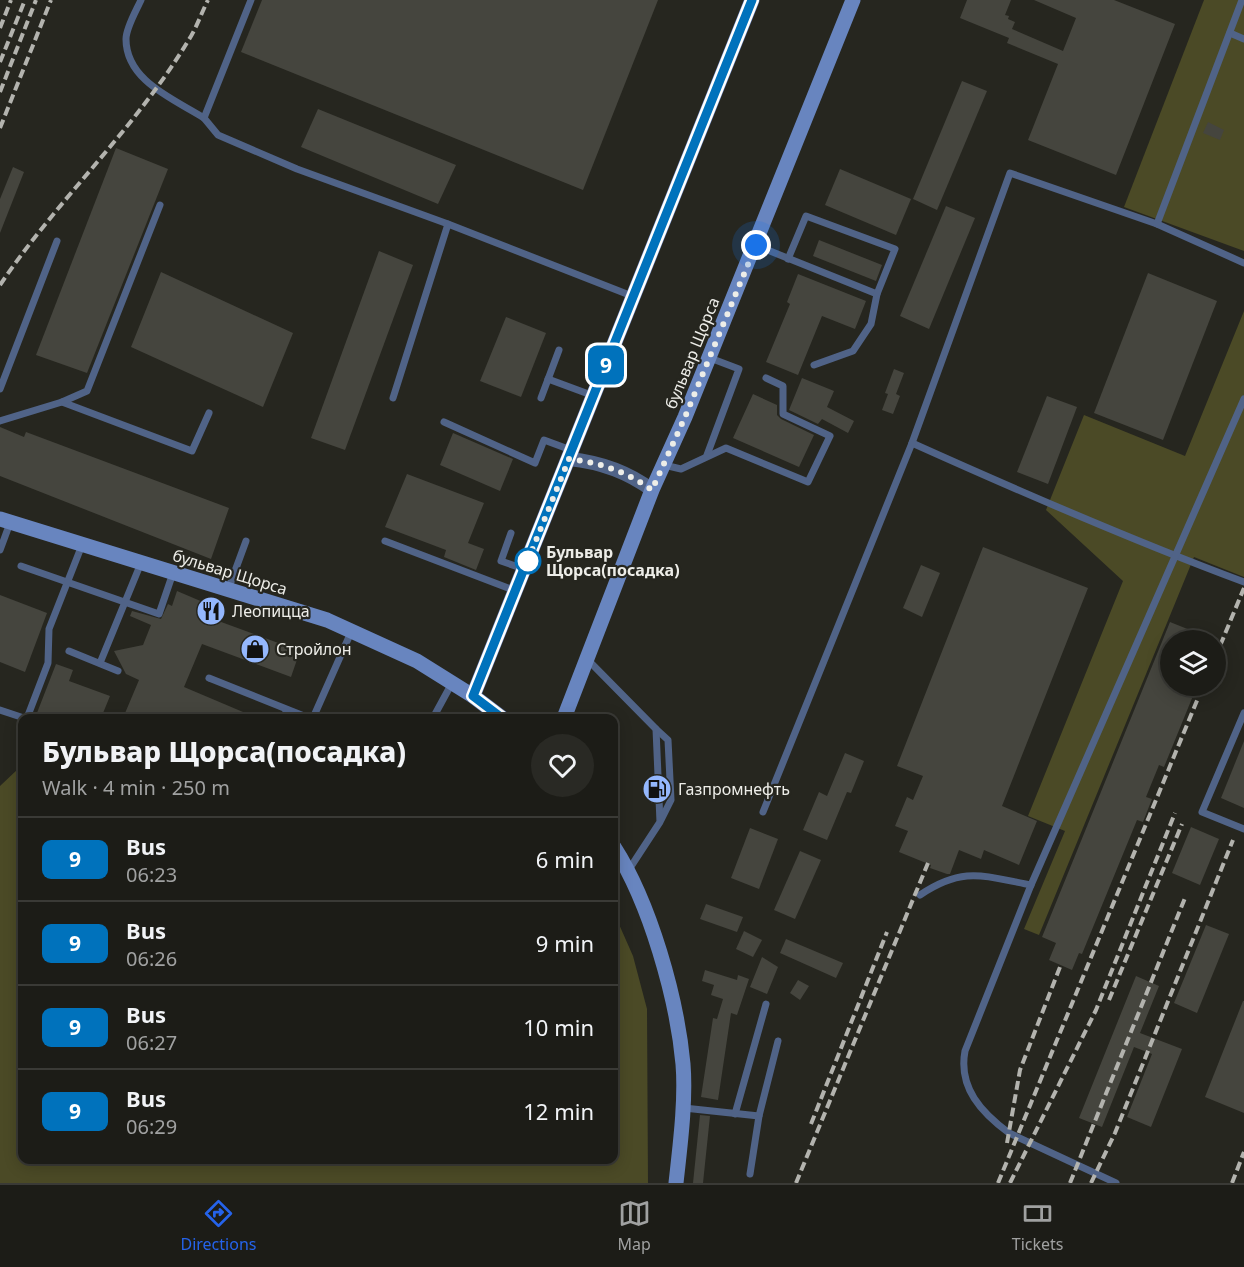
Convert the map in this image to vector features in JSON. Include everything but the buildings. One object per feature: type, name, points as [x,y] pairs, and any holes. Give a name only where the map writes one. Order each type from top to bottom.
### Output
[{"type":"street","points":[[473,696],[752,0]]},
{"type":"street","name":"бульвар Щорса","points":[[565,714],[652,490],[756,245],[853,0]]},
{"type":"street","points":[[571,455],[635,477],[652,490]]},
{"type":"street","name":"бульвар Щорса","points":[[5,521],[327,620],[417,661],[473,696],[497,714]]},
{"type":"street","points":[[618,855],[628,871],[660,956],[676,1023],[683,1066],[676,1183]]},
{"type":"lane","points":[[141,0],[125,38],[131,62],[141,78],[204,118],[218,135],[297,169],[448,224],[632,296]]},
{"type":"lane","points":[[204,118],[251,0]]},
{"type":"lane","points":[[1157,224],[1242,0]]},
{"type":"lane","points":[[1230,33],[1244,39]]},
{"type":"lane","points":[[763,812],[912,443],[1010,173],[1157,224],[1244,263]]},
{"type":"lane","points":[[0,421],[62,402],[87,391],[160,205]]},
{"type":"lane","points":[[788,259],[806,216],[895,249],[877,294],[871,324],[854,351],[814,365]]},
{"type":"lane","points":[[393,398],[448,224]]},
{"type":"lane","points":[[0,389],[57,241]]},
{"type":"lane","points":[[756,245],[877,294]]},
{"type":"lane","points":[[541,398],[559,350]]},
{"type":"lane","points":[[707,455],[739,369],[709,358]]},
{"type":"lane","points":[[548,378],[594,396]]},
{"type":"lane","points":[[664,465],[681,469],[707,455],[730,449],[808,482],[830,436],[783,414],[783,386],[766,378]]},
{"type":"lane","points":[[1116,1183],[1010,1133],[994,1122],[980,1107],[966,1082],[963,1073],[965,1051],[1031,885],[1244,399]]},
{"type":"lane","points":[[62,402],[192,451],[209,413]]},
{"type":"lane","points":[[444,422],[535,463],[544,440],[571,455]]},
{"type":"lane","points":[[912,443],[1176,556],[1244,582]]},
{"type":"lane","points":[[0,550],[5,521]]},
{"type":"lane","points":[[511,532],[501,561],[524,570]]},
{"type":"lane","points":[[228,590],[246,541]]},
{"type":"lane","points":[[385,541],[516,591]]},
{"type":"lane","points":[[27,714],[48,663],[49,629],[82,545]]},
{"type":"lane","points":[[100,663],[141,563]]},
{"type":"lane","points":[[21,566],[159,614],[173,573]]},
{"type":"lane","points":[[313,714],[352,630]]},
{"type":"lane","points":[[69,651],[118,670]]},
{"type":"lane","points":[[586,658],[668,740],[670,800],[660,822],[628,871]]},
{"type":"lane","points":[[209,678],[299,714]]},
{"type":"lane","points":[[435,714],[452,683]]},
{"type":"lane","points":[[0,710],[18,716]]},
{"type":"lane","points":[[285,714],[287,710]]},
{"type":"lane","points":[[1244,713],[1202,812],[1244,829]]},
{"type":"lane","points":[[657,729],[660,822]]},
{"type":"lane","points":[[920,896],[940,881],[960,876],[982,875],[1031,885]]},
{"type":"lane","points":[[735,1114],[766,1004]]},
{"type":"lane","points":[[750,1174],[759,1116],[778,1041]]},
{"type":"lane","points":[[682,1108],[759,1116]]},
{"type":"shaded area","points":[[1204,0],[1244,0],[1244,251],[1124,207]]},
{"type":"shaded area","points":[[1244,311],[1244,577],[1194,557],[1164,630],[1160,630],[1160,640],[1039,935],[1024,929],[1065,831],[1028,816],[1123,581],[1046,510],[1084,415],[1185,456]]},
{"type":"shaded area","points":[[18,769],[18,1164],[618,1164],[618,922],[633,956],[647,1009],[648,1183],[0,1183],[0,786]]},
{"type":"railway","points":[[0,28],[11,0]]},
{"type":"railway","points":[[0,62],[25,0]]},
{"type":"railway","points":[[0,92],[36,0]]},
{"type":"railway","points":[[0,128],[51,0]]},
{"type":"railway","points":[[0,285],[46,223],[167,73],[191,36],[208,0]]},
{"type":"railway","points":[[1226,631],[1244,588]]},
{"type":"railway","points":[[998,1183],[1199,696]]},
{"type":"railway","points":[[1010,1183],[1096,1010],[1175,813]]},
{"type":"railway","points":[[1109,1000],[1182,824]]},
{"type":"railway","points":[[1091,1183],[1115,1133],[1233,840]]},
{"type":"railway","points":[[796,1183],[928,863]]},
{"type":"railway","points":[[1070,1183],[1185,898]]},
{"type":"railway","points":[[811,1124],[887,932]]},
{"type":"railway","points":[[1007,1143],[1020,1070],[1060,967]]},
{"type":"railway","points":[[1232,1183],[1244,1152]]},
{"type":"bus line","name":"9","points":[[497,714],[473,696],[632,296],[724,75],[752,0]]},
{"type":"place","name":"Бульвар Щорса(посадка)","points":[[528,561]]},
{"type":"place","name":"Леопицца","points":[[211,611]]},
{"type":"place","name":"Стройлон","points":[[255,649]]},
{"type":"place","name":"Газпромнефть","points":[[657,789]]},
{"type":"route","points":[[528,561],[524,570],[569,459],[589,461],[635,477],[652,490],[685,417],[756,245]]}]
